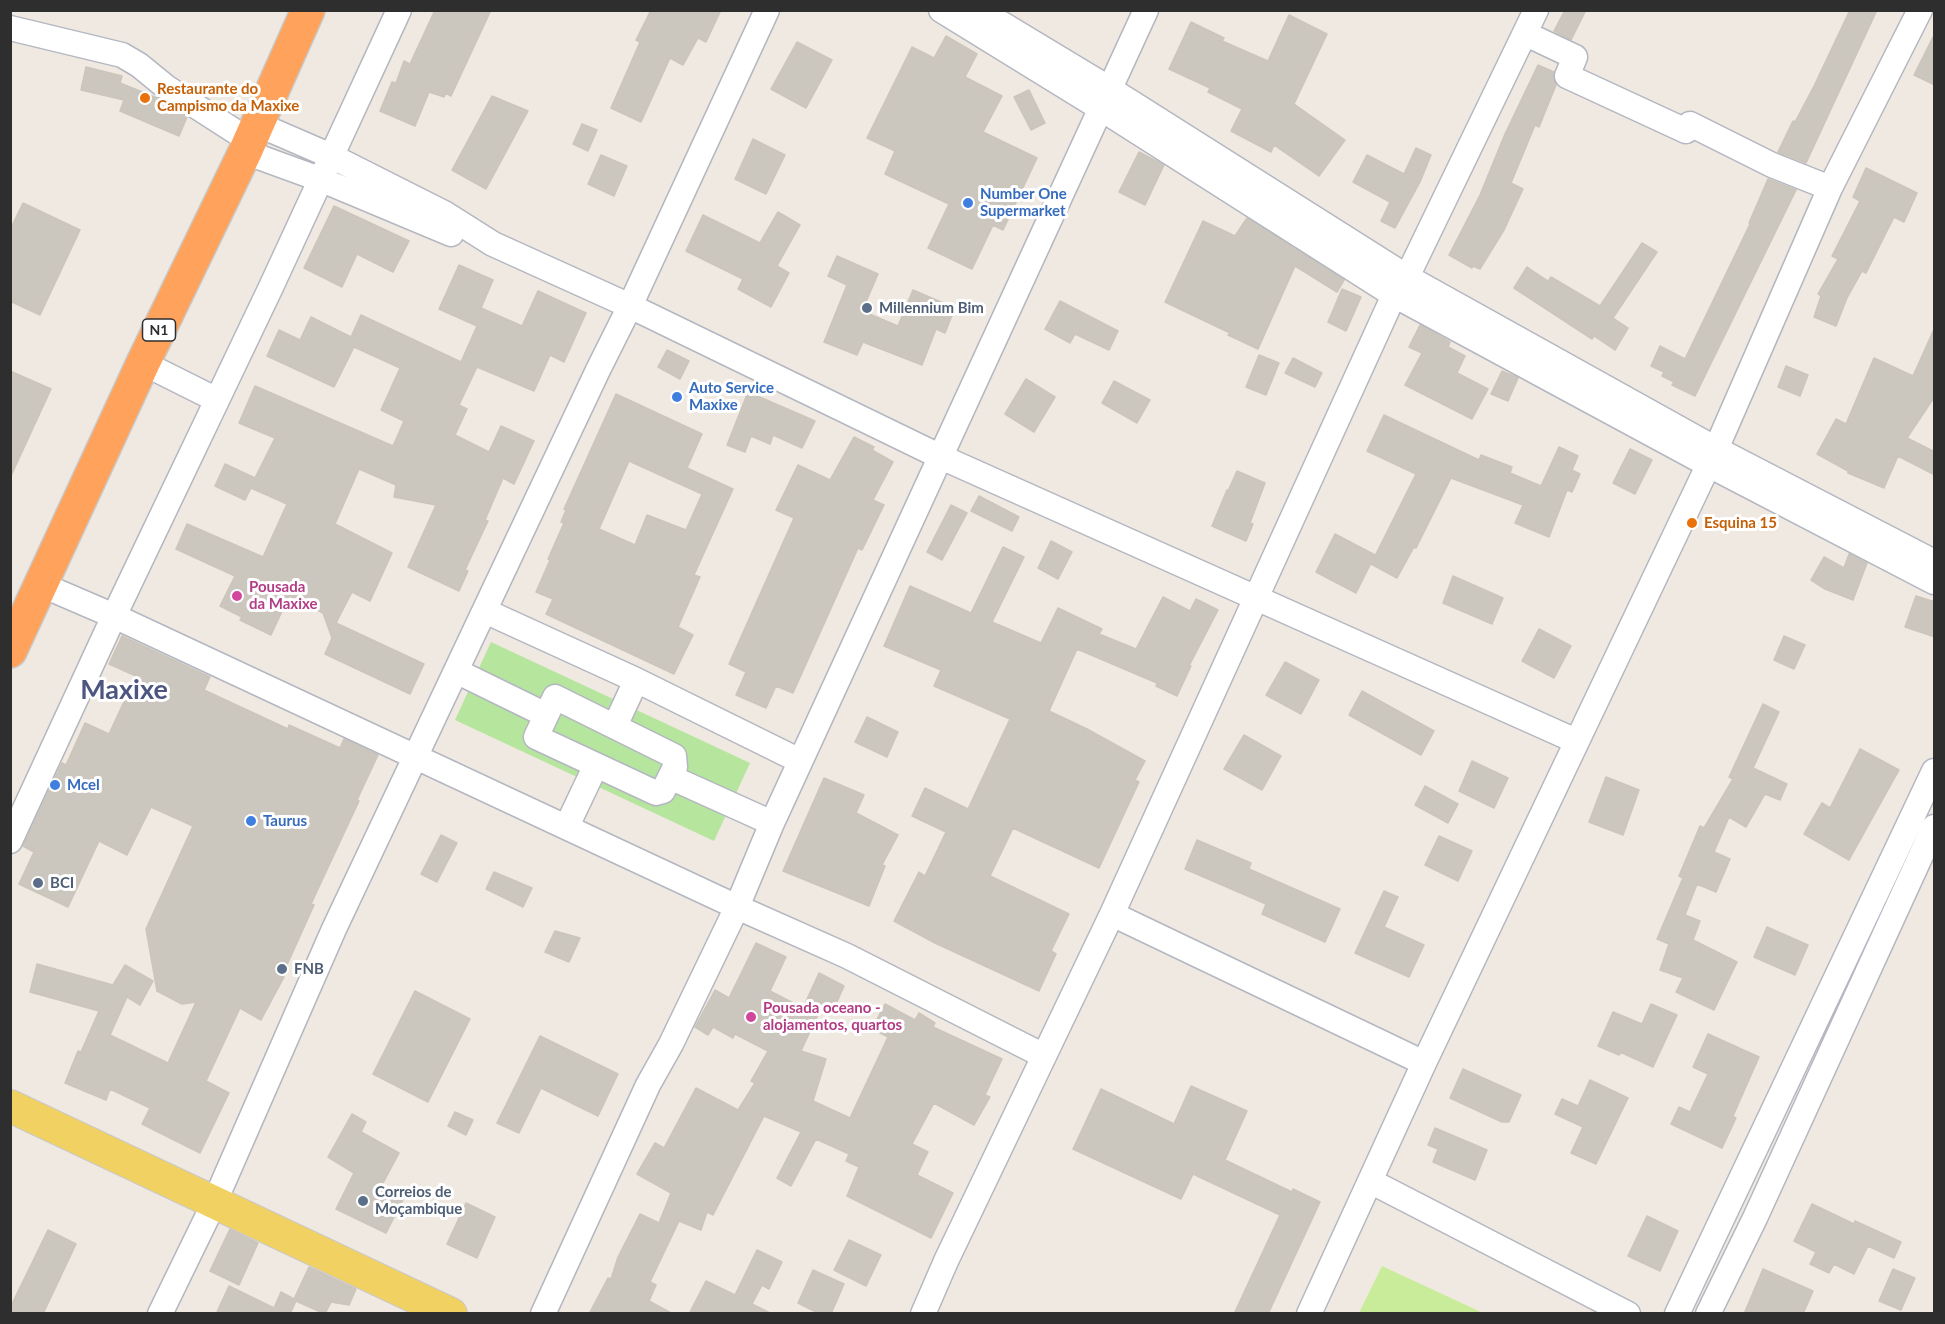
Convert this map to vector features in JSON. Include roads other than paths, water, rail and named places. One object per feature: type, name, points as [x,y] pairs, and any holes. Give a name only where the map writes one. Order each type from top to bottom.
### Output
[{"type":"highway","name":"N1","points":[[10,651],[308,10]]},
{"type":"main road","points":[[10,1106],[450,1314]]},
{"type":"street","points":[[10,841],[114,616],[322,180],[399,10]]},
{"type":"street","points":[[160,1314],[214,1201],[334,930],[630,306],[767,10]]},
{"type":"street","points":[[941,10],[1105,99]]},
{"type":"street","points":[[979,10],[1105,99],[1401,286],[1935,582]]},
{"type":"street","points":[[543,1314],[648,1085],[671,1044],[737,907],[800,761],[1146,10]]},
{"type":"street","points":[[923,1314],[946,1261],[1112,914],[1401,286],[1536,10]]},
{"type":"street","points":[[1309,1314],[1575,741],[1711,457],[1830,188],[1920,10]]},
{"type":"street","points":[[10,28],[122,55],[139,65],[166,87],[322,180],[463,239],[493,244]]},
{"type":"street","points":[[1526,34],[1575,57],[1567,76],[1686,131],[1690,124],[1772,165],[1830,188]]},
{"type":"street","points":[[250,139],[331,156],[444,213],[493,244],[630,306],[941,457],[1575,741]]},
{"type":"street","points":[[143,363],[217,400]]},
{"type":"street","points":[[1711,457],[1935,562]]},
{"type":"street","points":[[42,585],[114,616],[737,907],[847,956],[1044,1056]]},
{"type":"street","points":[[485,611],[636,680],[800,761]]},
{"type":"street","points":[[456,671],[546,715]]},
{"type":"street","points":[[615,726],[634,685]]},
{"type":"street","points":[[555,697],[674,756],[675,767],[663,791],[659,794],[536,737],[546,715],[555,697]]},
{"type":"street","points":[[567,826],[596,765]]},
{"type":"street","points":[[1677,1314],[1935,771]]},
{"type":"street","points":[[670,777],[772,823]]},
{"type":"street","points":[[1708,1314],[1760,1207],[1935,827]]},
{"type":"street","points":[[1112,914],[1424,1063]]},
{"type":"street","points":[[1370,1181],[1628,1314]]},
{"type":"place","name":"Restaurante do Campismo da Maxixe","points":[[145,98]]},
{"type":"place","name":"Number One Supermarket","points":[[968,203]]},
{"type":"place","name":"Millennium Bim","points":[[867,308]]},
{"type":"place","name":"Auto Service Maxixe","points":[[677,397]]},
{"type":"place","name":"Esquina 15","points":[[1692,523]]},
{"type":"place","name":"Pousada da Maxixe","points":[[237,596]]},
{"type":"place","name":"Mcel","points":[[55,785]]},
{"type":"place","name":"Taurus","points":[[251,821]]},
{"type":"place","name":"BCI","points":[[38,883]]},
{"type":"place","name":"FNB","points":[[282,969]]},
{"type":"place","name":"Pousada oceano - alojamentos, quartos","points":[[751,1017]]},
{"type":"place","name":"Correios de Moçambique","points":[[363,1201]]},
{"type":"district","name":"Maxixe","points":[[124,690]]}]
